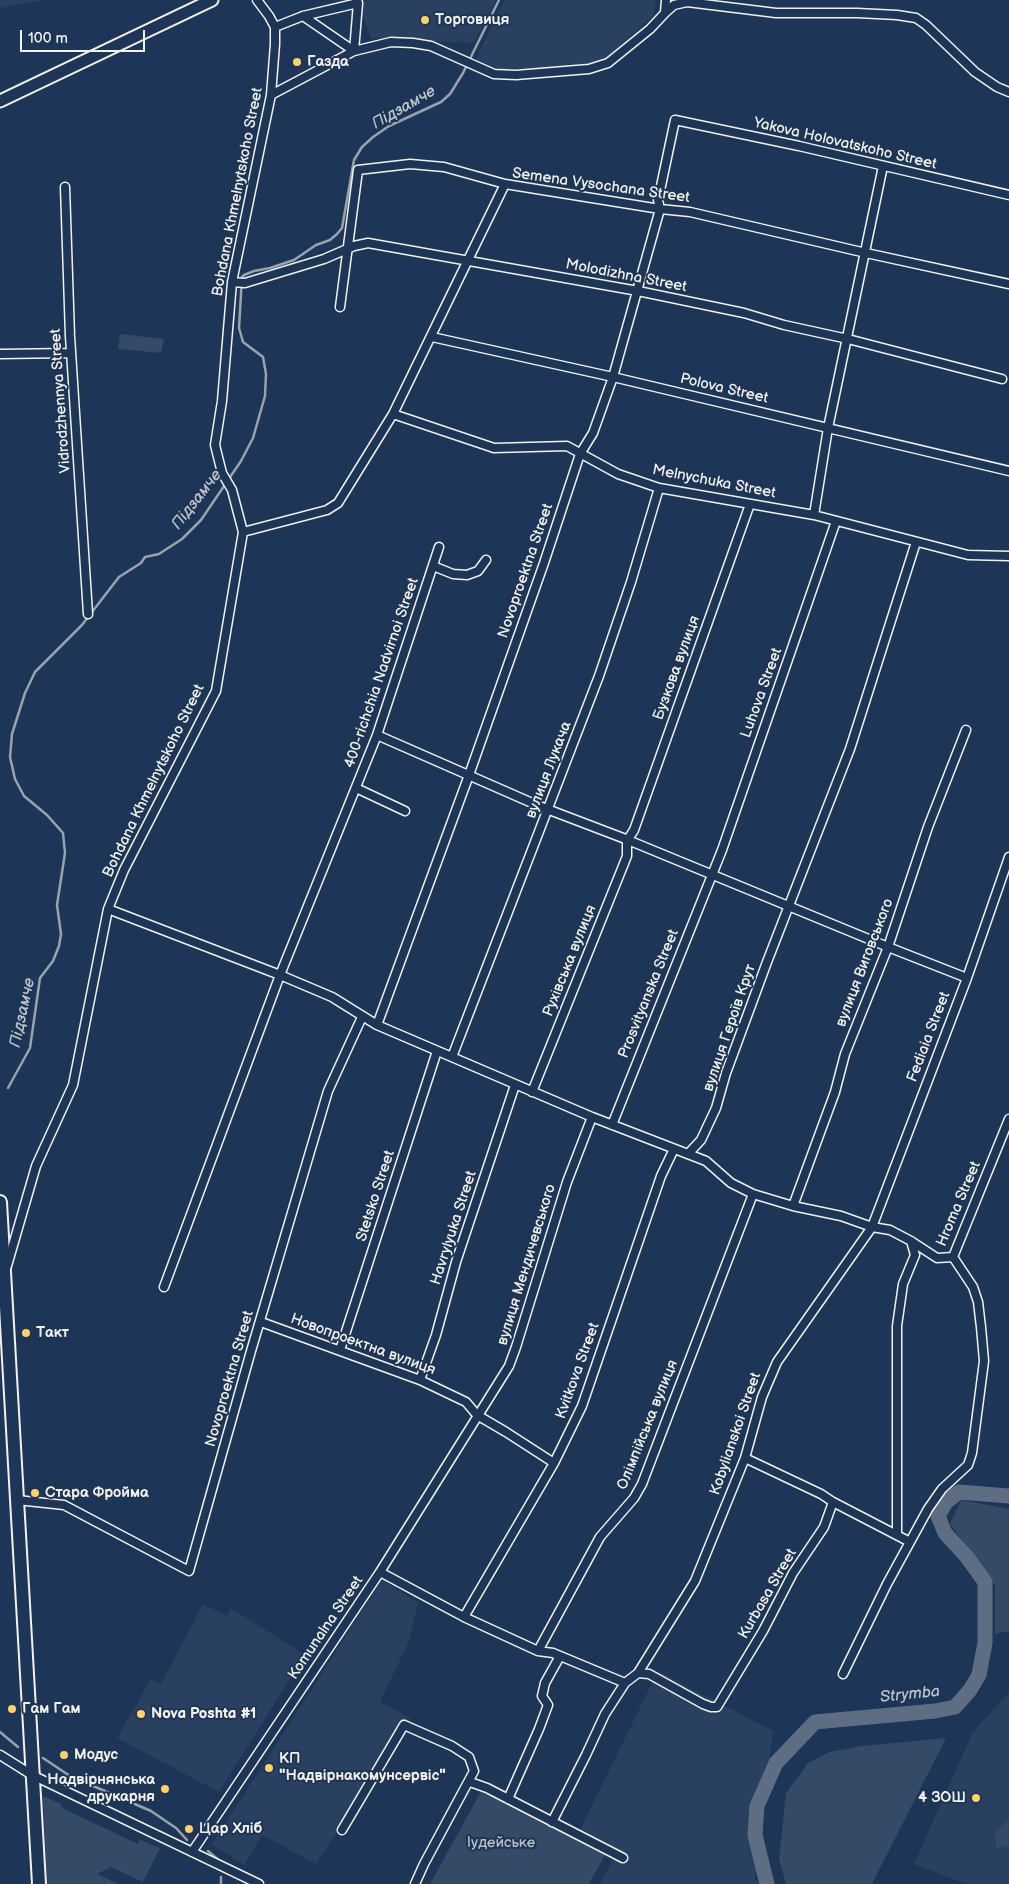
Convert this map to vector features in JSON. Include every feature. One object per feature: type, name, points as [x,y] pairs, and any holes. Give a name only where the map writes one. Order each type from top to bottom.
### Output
[{"type":"main road","points":[[3,98],[212,0]]},
{"type":"main road","points":[[0,1202],[39,1884]]},
{"type":"street","points":[[257,0],[275,27],[302,16],[358,3],[354,51]]},
{"type":"street","points":[[665,13],[666,0]]},
{"type":"street","points":[[271,95],[354,51],[390,42],[413,42],[431,46],[494,74],[508,75],[589,70],[608,63],[620,55],[674,5],[687,2],[776,13],[857,13],[916,18],[926,24],[975,72],[997,87],[1009,92]]},
{"type":"street","points":[[302,16],[354,51]]},
{"type":"street","name":"Bohdana Khmelnytskoho Street","points":[[4,1275],[36,1166],[73,1084],[108,909],[124,870],[216,691],[243,532],[232,490],[222,473],[215,445],[238,283],[271,95],[276,44],[275,27]]},
{"type":"street","name":"Yakova Holovatskoho Street","points":[[675,120],[1009,195]]},
{"type":"street","name":"Novoproektna Street","points":[[377,1025],[469,775],[544,563],[580,454],[593,433],[613,377],[660,209],[658,200],[675,120]]},
{"type":"street","points":[[340,308],[358,170],[410,164],[444,167],[505,184]]},
{"type":"street","points":[[814,515],[828,428],[883,166]]},
{"type":"street","name":"Semena Vysochana Street","points":[[243,532],[327,510],[338,503],[394,414],[505,184],[660,209],[690,212],[1009,284]]},
{"type":"street","name":"Vidrodzhennya Street","points":[[64,186],[71,353],[88,614]]},
{"type":"street","name":"Molodizhna Street","points":[[238,283],[324,259],[368,243],[638,291],[744,313],[784,325],[848,339],[1002,378]]},
{"type":"street","name":"Polova Street","points":[[432,337],[613,377],[1009,470]]},
{"type":"street","points":[[0,354],[71,353]]},
{"type":"street","name":"Melnychuka Street","points":[[394,414],[488,447],[567,446],[618,474],[659,488],[814,515],[968,556],[1009,556]]},
{"type":"street","name":"вулиця Лукача","points":[[452,1057],[599,676],[631,582],[659,488]]},
{"type":"street","name":"Бузкова вулиця","points":[[627,841],[634,830],[750,504]]},
{"type":"street","name":"Luhova Street","points":[[712,874],[797,638],[836,521]]},
{"type":"street","name":"вулиця Героїв Крут","points":[[688,1154],[701,1140],[716,1108],[726,1073],[862,717],[916,542]]},
{"type":"street","name":"400-richchia Nadvirnoi Street","points":[[280,975],[378,735],[439,547]]},
{"type":"street","name":"400-richchia Nadvirnoi Street","points":[[433,566],[453,574],[467,575],[478,571],[486,560]]},
{"type":"street","name":"вулиця Виговського","points":[[793,1206],[836,1092],[845,1054],[888,947],[928,826],[966,730]]},
{"type":"street","points":[[378,735],[627,841],[967,978]]},
{"type":"street","name":"400-richchia Nadvirnoi Street","points":[[356,788],[405,811]]},
{"type":"street","name":"Рухівська вулиця","points":[[532,1092],[627,856],[627,841]]},
{"type":"street","name":"Fediaia Street","points":[[872,1227],[967,978],[1009,857]]},
{"type":"street","name":"Prosvityanska Street","points":[[612,1125],[712,874]]},
{"type":"street","name":"Hroma Street","points":[[108,909],[280,975],[332,998],[377,1025],[515,1085],[612,1125],[706,1160],[731,1183],[753,1194],[793,1206],[841,1216],[872,1227],[890,1230],[937,1258],[954,1257],[1009,1119]]},
{"type":"street","points":[[164,1287],[280,975]]},
{"type":"street","name":"Novoproektna Street","points":[[17,1500],[64,1506],[189,1571],[328,1091],[362,1017]]},
{"type":"street","name":"Stetsko Street","points":[[340,1350],[437,1051]]},
{"type":"street","name":"Havrylyuka Street","points":[[420,1380],[436,1335],[459,1253],[515,1085]]},
{"type":"street","name":"вулиця Мендичевського","points":[[477,1415],[509,1366],[567,1182],[592,1117]]},
{"type":"street","name":"Kvitkova Street","points":[[464,1617],[554,1463],[582,1406],[659,1184],[674,1148]]},
{"type":"street","name":"Олімпійська вулиця","points":[[538,1651],[600,1537],[634,1498],[642,1484],[753,1194]]},
{"type":"street","name":"Kobylianskoi Street","points":[[552,1822],[605,1714],[625,1683],[638,1673],[695,1581],[745,1458],[762,1397],[777,1362],[872,1227]]},
{"type":"street","points":[[897,1535],[897,1326],[903,1284],[915,1256],[911,1241]]},
{"type":"street","points":[[843,1674],[860,1636],[928,1509],[942,1489],[968,1465],[972,1454],[984,1361],[981,1327],[978,1302],[973,1287],[954,1257]]},
{"type":"street","name":"Новопроектна вулиця","points":[[261,1322],[420,1380],[466,1402],[477,1415],[554,1463]]},
{"type":"street","name":"Komunalna Street","points":[[192,1852],[380,1572],[477,1415]]},
{"type":"street","points":[[745,1458],[821,1494],[910,1542]]},
{"type":"street","name":"Kurbasa Street","points":[[638,1673],[648,1674],[703,1704],[717,1707],[763,1630],[793,1573],[824,1527],[833,1502]]},
{"type":"street","points":[[380,1572],[464,1617],[538,1651],[560,1656],[625,1683]]},
{"type":"street","points":[[508,1799],[546,1713],[548,1705],[542,1696],[545,1683],[560,1656]]},
{"type":"street","points":[[342,1830],[404,1726],[452,1746],[469,1757],[474,1772],[470,1782],[438,1838],[415,1884]]},
{"type":"street","points":[[0,1755],[32,1775],[259,1884]]},
{"type":"street","points":[[470,1782],[487,1788],[623,1858]]},
{"type":"shaded area","points":[[0,0],[45,0],[0,8]]},
{"type":"shaded area","name":"Торговиця","points":[[357,0],[496,0],[474,43],[371,38]]},
{"type":"shaded area","points":[[504,0],[656,0],[654,15],[605,59],[572,68],[502,69],[476,60]]},
{"type":"shaded area","points":[[382,1580],[418,1603],[409,1641],[380,1702],[411,1719],[316,1864],[262,1835],[244,1865],[212,1844]]},
{"type":"shaded area","points":[[203,1604],[227,1616],[231,1608],[305,1655],[219,1792],[117,1738],[151,1679],[161,1684]]},
{"type":"shaded area","points":[[658,1671],[773,1731],[755,1879],[759,1884],[600,1884],[616,1854],[580,1830]]},
{"type":"shaded area","name":"4 ЗОШ","points":[[1009,1692],[1009,1884],[966,1884],[914,1864],[973,1732]]},
{"type":"green space","points":[[120,334],[164,339],[161,353],[118,349]]},
{"type":"green space","points":[[961,1500],[1009,1509],[1009,1631],[995,1634],[995,1586],[950,1524]]},
{"type":"green space","points":[[946,1738],[872,1884],[786,1884],[779,1859],[786,1793],[808,1763],[829,1752],[862,1746]]},
{"type":"green space","name":"Іудейське","points":[[484,1786],[606,1853],[589,1884],[430,1884]]},
{"type":"green space","points":[[43,1796],[61,1804],[62,1808],[138,1844],[140,1840],[160,1848],[143,1882],[111,1867],[97,1874],[118,1884],[47,1884]]},
{"type":"green space","points":[[1009,1818],[1009,1849],[1004,1846],[996,1848],[995,1833]]},
{"type":"waterway","name":"Підзамче","points":[[8,1088],[30,1048],[40,978],[53,961],[59,946],[61,934],[57,905],[65,853],[63,833],[47,815],[24,796],[15,779],[10,757],[12,734],[25,693],[35,672],[82,625],[119,577],[141,563],[145,557],[159,554],[182,539],[201,520],[241,461],[253,438],[265,396],[266,374],[263,357],[243,342],[239,328],[242,277],[254,271],[294,260],[316,245],[330,240],[337,234],[342,228],[354,160],[362,147],[389,126],[441,102],[450,94],[463,73],[499,0]]},
{"type":"waterway","name":"Strymba","points":[[767,1884],[755,1835],[757,1806],[776,1763],[815,1722],[935,1711],[955,1707],[970,1690],[979,1675],[985,1643],[985,1582],[967,1557],[945,1533],[938,1516],[946,1502],[959,1492],[1009,1496]]},
{"type":"waterway","name":"Підзамче","points":[[0,1732],[18,1747]]},
{"type":"waterway","name":"Підзамче","points":[[43,1758],[70,1776],[151,1811],[176,1828],[187,1840]]},
{"type":"waterway","name":"Підзамче","points":[[208,1851],[221,1862]]},
{"type":"waterway","name":"Підзамче","points":[[221,1877],[221,1884]]},
{"type":"place","name":"Торговиця","points":[[425,20]]},
{"type":"place","name":"Газда","points":[[297,62]]},
{"type":"place","name":"Такт","points":[[26,1333]]},
{"type":"place","name":"Стара Фройма","points":[[35,1493]]},
{"type":"place","name":"Гам Гам","points":[[12,1709]]},
{"type":"place","name":"Nova Poshta #1","points":[[141,1714]]},
{"type":"place","name":"Модус","points":[[64,1755]]},
{"type":"place","name":"КП \"Надвірнакомунсервіс\"","points":[[269,1768]]},
{"type":"place","name":"Надвірнянська друкарня","points":[[165,1789]]},
{"type":"place","name":"4 ЗОШ","points":[[976,1798]]},
{"type":"place","name":"Цар Хліб","points":[[189,1829]]}]
